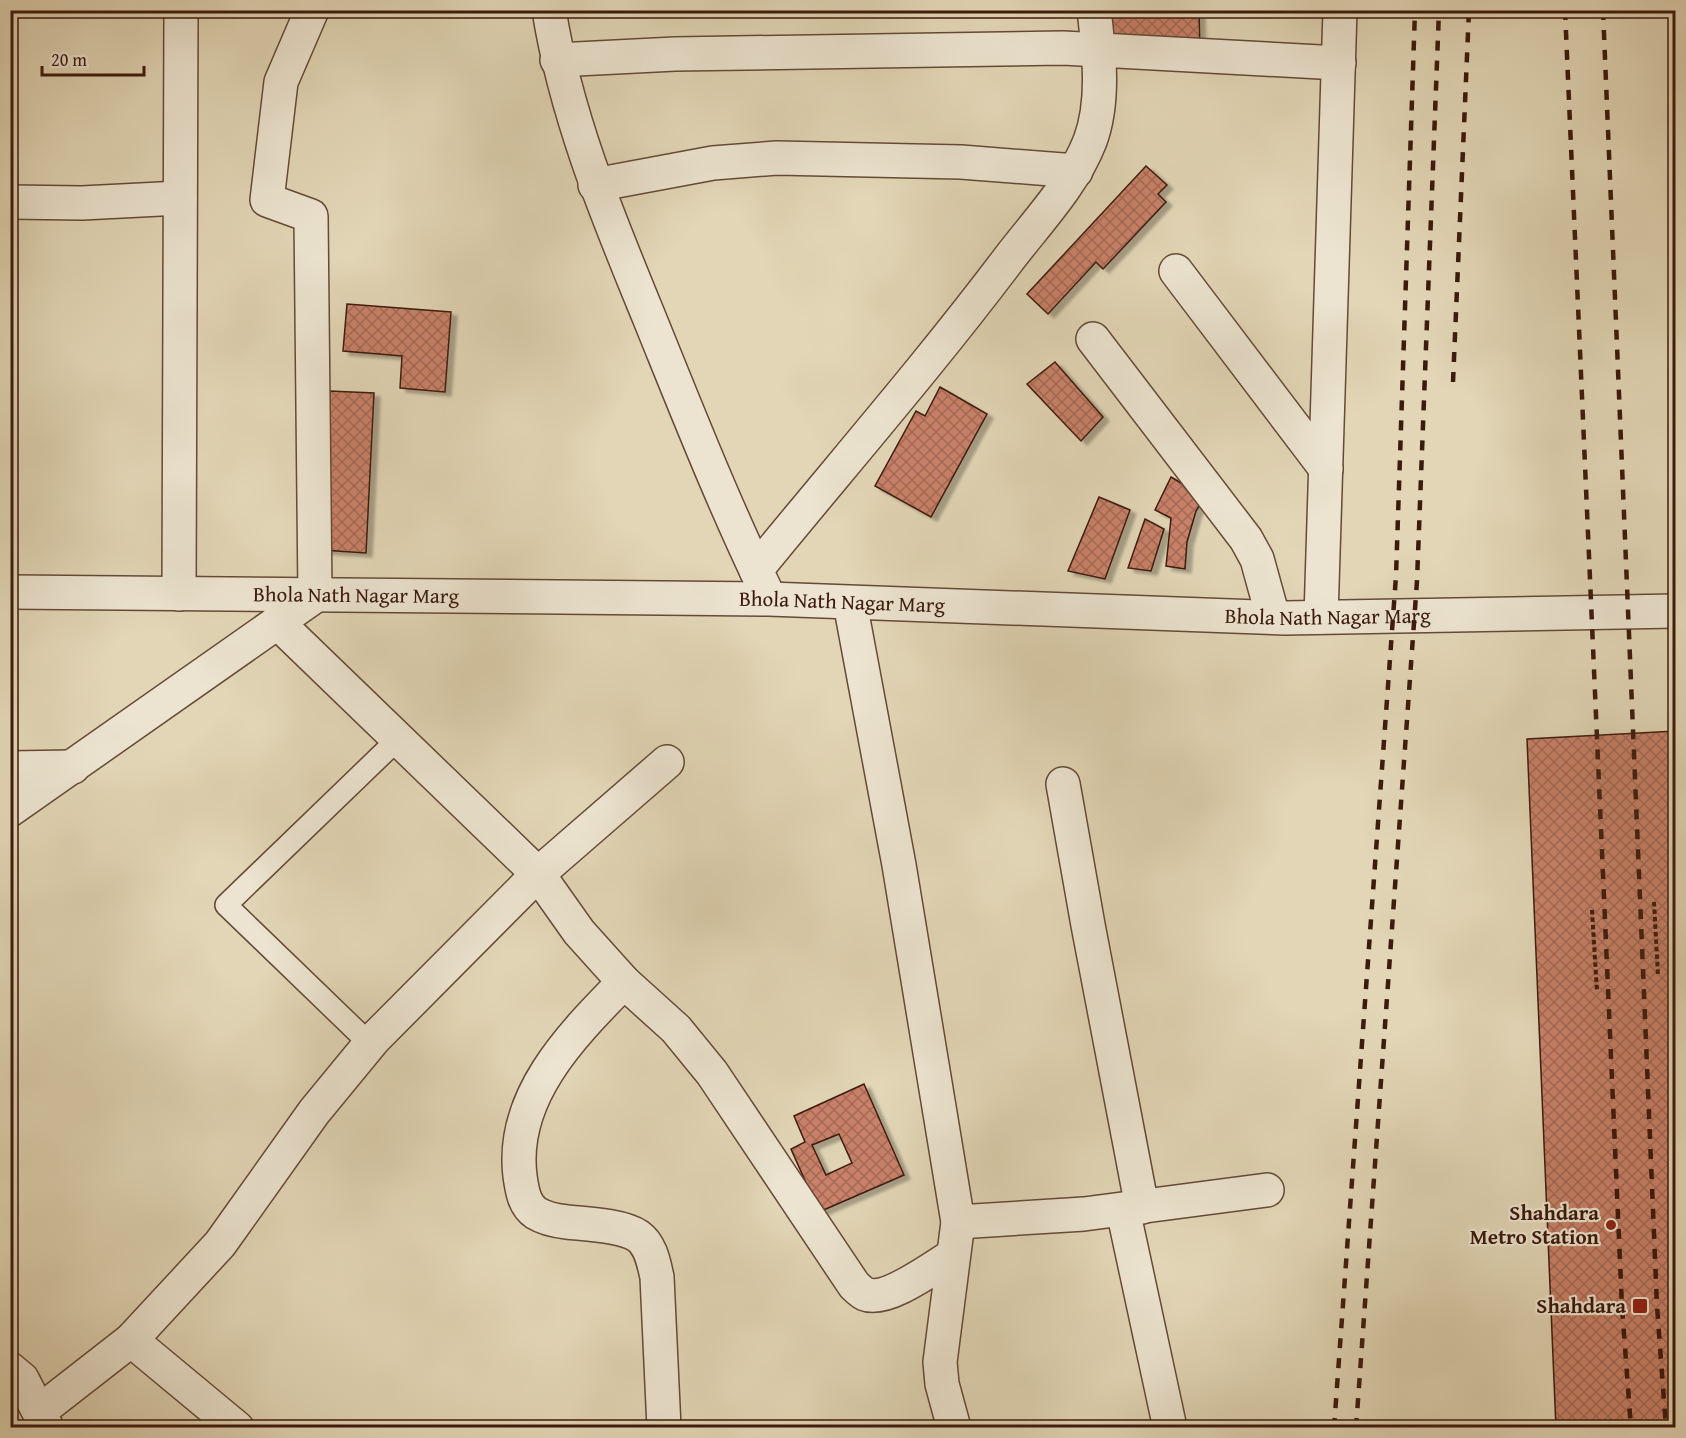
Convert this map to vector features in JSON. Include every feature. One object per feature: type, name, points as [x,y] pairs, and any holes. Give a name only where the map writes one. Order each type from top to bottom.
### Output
[{"type":"street","points":[[179,594],[181,10]]},
{"type":"street","points":[[10,810],[315,596],[311,216],[267,200],[281,82],[312,10]]},
{"type":"street","points":[[549,10],[557,60],[595,184],[732,521],[763,584],[1076,171],[1091,139],[1099,92],[1094,10]]},
{"type":"street","points":[[1321,617],[1340,10]]},
{"type":"street","points":[[557,60],[675,54],[1098,50],[1339,63]]},
{"type":"street","points":[[595,184],[703,165],[777,158],[961,162],[1076,171]]},
{"type":"street","points":[[10,202],[82,203],[180,198]]},
{"type":"street","points":[[1176,271],[1326,469]]},
{"type":"street","points":[[1093,339],[1246,539],[1257,559],[1273,617]]},
{"type":"street","name":"Bhola Nath Nagar Marg","points":[[10,592],[315,596],[763,584],[850,603],[1273,617],[1676,611]]},
{"type":"street","points":[[850,603],[899,865],[958,1222],[940,1362],[942,1384],[954,1428]]},
{"type":"street","points":[[277,622],[538,874],[579,932],[624,982],[676,1029],[712,1073],[854,1285],[866,1295],[882,1295],[895,1290],[952,1256]]},
{"type":"street","points":[[10,1369],[21,1379],[44,1419],[131,1340],[220,1244],[314,1112],[370,1044],[538,874],[667,762]]},
{"type":"street","points":[[10,768],[73,767]]},
{"type":"street","points":[[1063,784],[1170,1428]]},
{"type":"street","points":[[624,982],[571,1036],[540,1082],[524,1125],[518,1160],[523,1196],[536,1213],[560,1221],[610,1227],[638,1236],[651,1254],[657,1277],[664,1428]]},
{"type":"street","points":[[958,1222],[1132,1208],[1267,1190]]},
{"type":"street","points":[[131,1340],[237,1428]]},
{"type":"lane","points":[[370,1044],[226,905],[398,739]]},
{"type":"path","points":[[1654,902],[1658,976]]},
{"type":"path","points":[[1592,910],[1597,992]]},
{"type":"building","points":[[1110,10],[1199,10],[1200,50],[1118,44],[1113,33]]},
{"type":"building","points":[[1146,166],[1167,185],[1158,194],[1166,202],[1103,269],[1096,262],[1048,314],[1027,294]]},
{"type":"building","points":[[347,304],[451,312],[445,392],[400,388],[402,356],[343,351]]},
{"type":"building","points":[[1055,362],[1103,417],[1081,441],[1027,384]]},
{"type":"building","points":[[940,387],[987,414],[931,517],[875,486],[916,411],[925,416]]},
{"type":"building","points":[[330,391],[374,393],[366,553],[322,550]]},
{"type":"building","points":[[1171,477],[1205,497],[1196,511],[1187,542],[1185,569],[1166,566],[1171,518],[1155,510]]},
{"type":"building","points":[[1099,497],[1130,510],[1105,579],[1068,571]]},
{"type":"building","points":[[1145,519],[1164,529],[1151,571],[1128,568]]},
{"type":"building","name":"Shahdara Metro Station","points":[[1676,731],[1676,1428],[1556,1428],[1527,739]]},
{"type":"building","points":[[864,1084],[904,1175],[819,1212],[791,1149],[805,1142],[794,1116]],"holes":[[[839,1134],[852,1163],[826,1175],[812,1145]]]},
{"type":"railway","points":[[1334,1428],[1396,576],[1415,10]]},
{"type":"railway","points":[[1356,1428],[1417,581],[1439,10]]},
{"type":"railway","points":[[1453,382],[1469,10]]},
{"type":"railway","points":[[1565,10],[1622,1307],[1631,1428]]},
{"type":"railway","points":[[1603,10],[1657,1306],[1666,1428]]},
{"type":"place","name":"Shahdara Metro Station","points":[[1611,1225]]},
{"type":"place","name":"Shahdara","points":[[1640,1306]]}]
